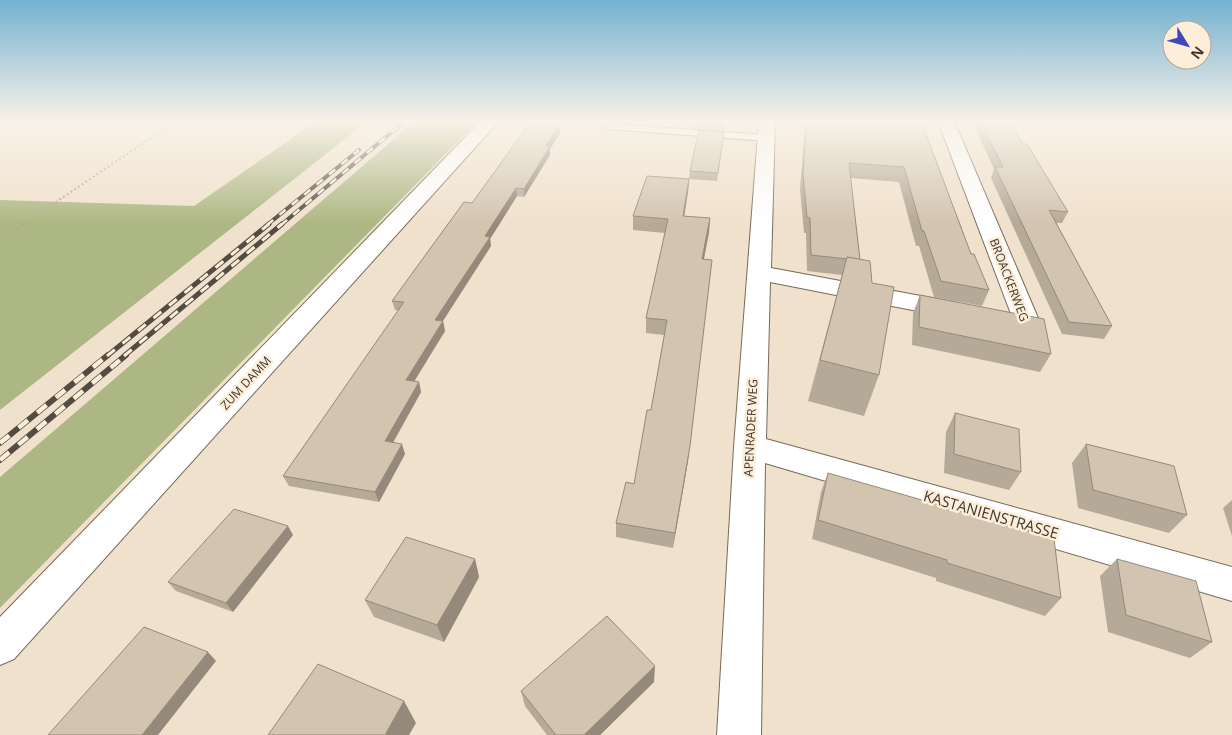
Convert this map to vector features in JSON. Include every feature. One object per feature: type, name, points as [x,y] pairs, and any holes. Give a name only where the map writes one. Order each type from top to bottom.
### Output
[{"type":"street","name":"ZUM DAMM","points":[[0,645],[460,155]]},
{"type":"street","name":"APENRADER WEG","points":[[739,735],[750,447],[765,155]]},
{"type":"street","name":"BROACKERWEG","points":[[758,273],[1028,325],[960,155]]},
{"type":"street","name":"KASTANIENSTRASSE","points":[[750,447],[1232,584]]},
{"type":"path","points":[[0,240],[125,155]]},
{"type":"green space","points":[[267,155],[324,155],[0,410],[0,200],[194,206]]},
{"type":"green space","points":[[375,155],[444,155],[0,608],[0,477]]},
{"type":"building","points":[[507,155],[544,155],[524,189],[516,188],[485,236],[490,237],[435,320],[443,321],[406,380],[419,382],[385,441],[402,444],[375,492],[283,476],[404,302],[392,301],[464,202],[472,203]]},
{"type":"building","points":[[693,155],[721,155],[718,173],[690,171]]},
{"type":"building","points":[[804,155],[934,155],[971,254],[974,254],[989,290],[941,281],[924,231],[922,231],[904,167],[849,163],[860,260],[847,257],[847,259],[811,255],[810,218],[807,217],[803,175]]},
{"type":"building","points":[[997,155],[1034,155],[1068,212],[1049,210],[1112,326],[1069,322],[995,167],[1003,167]]},
{"type":"building","points":[[647,176],[689,179],[683,216],[710,218],[702,259],[712,260],[690,446],[675,533],[616,523],[626,482],[634,484],[647,410],[651,410],[667,320],[646,318],[668,219],[633,216]]},
{"type":"building","points":[[847,257],[870,261],[872,283],[894,287],[879,375],[820,360]]},
{"type":"building","points":[[920,295],[1044,319],[1051,354],[919,327]]},
{"type":"building","points":[[955,413],[1019,429],[1021,472],[954,454]]},
{"type":"building","points":[[1086,444],[1174,466],[1187,515],[1093,490]]},
{"type":"building","points":[[828,473],[1054,538],[1061,598],[947,563],[947,560],[818,520]]},
{"type":"building","points":[[234,509],[288,526],[226,603],[168,582]]},
{"type":"building","points":[[406,537],[475,559],[437,625],[365,600]]},
{"type":"building","points":[[1117,559],[1196,581],[1212,642],[1126,615]]},
{"type":"building","points":[[607,616],[655,666],[584,735],[556,735],[521,691]]},
{"type":"building","points":[[144,627],[208,652],[142,735],[48,735]]},
{"type":"building","points":[[318,664],[404,701],[385,735],[268,735]]},
{"type":"railway","points":[[267,225],[352,155]]},
{"type":"railway","points":[[281,225],[364,155]]},
{"type":"railway","points":[[107,356],[269,224]]},
{"type":"railway","points":[[124,356],[282,224]]},
{"type":"railway","points":[[0,443],[108,355]]},
{"type":"railway","points":[[0,460],[126,355]]}]
